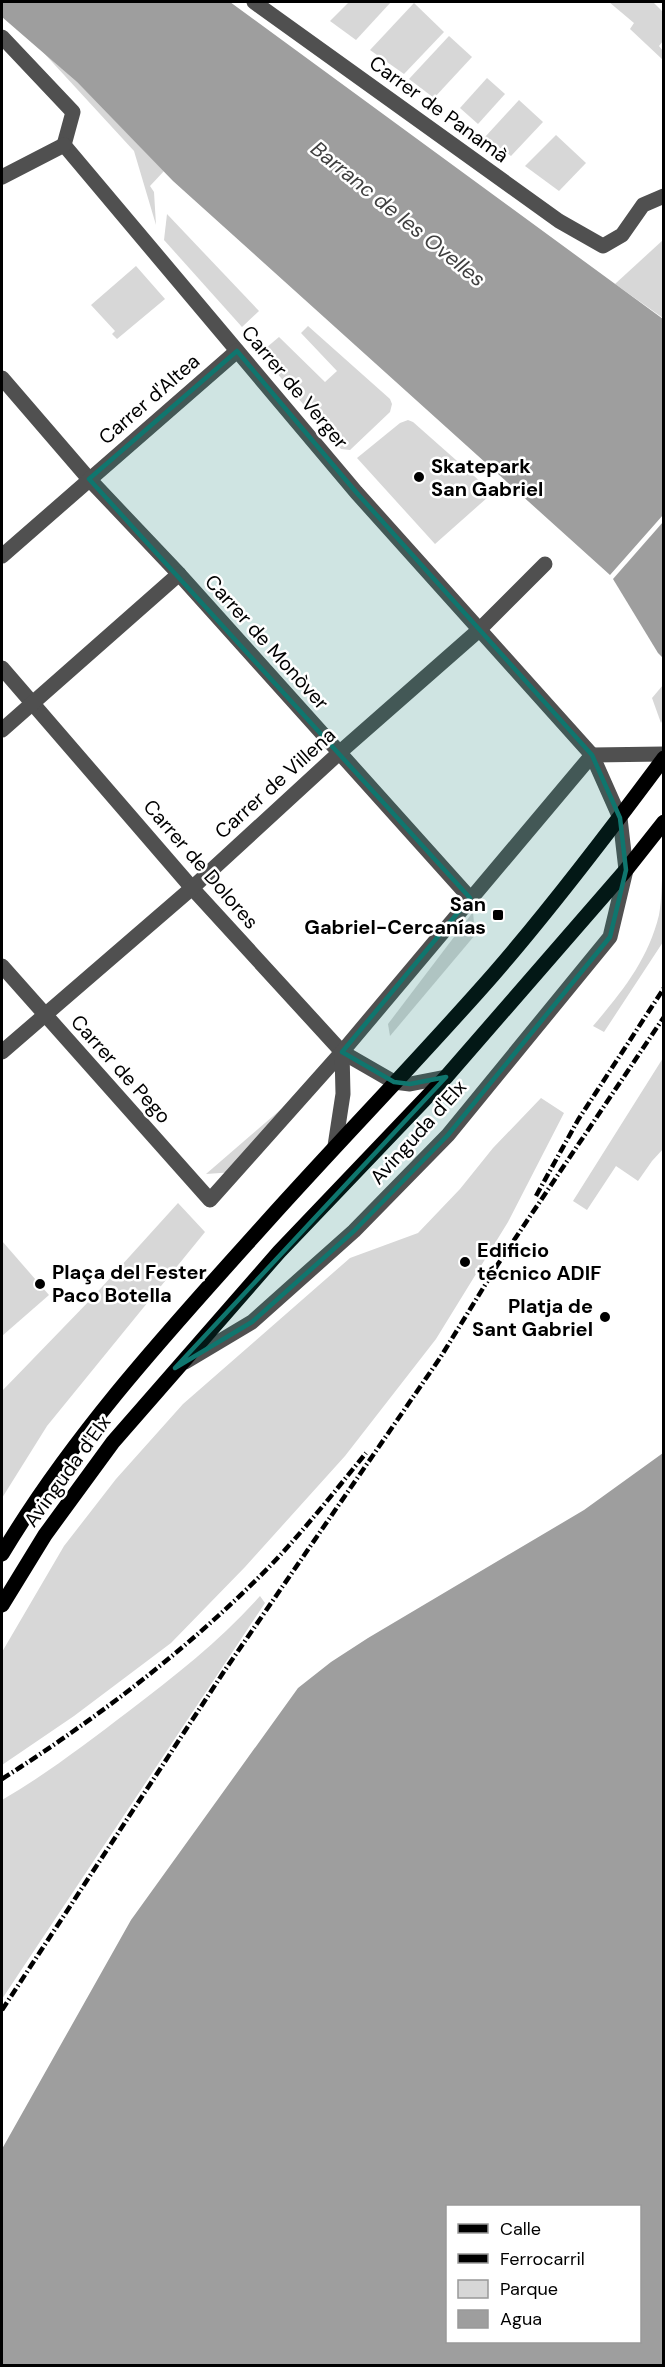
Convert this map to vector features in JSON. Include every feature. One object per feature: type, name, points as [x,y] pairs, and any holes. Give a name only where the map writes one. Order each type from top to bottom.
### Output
[{"type":"main road","name":"Avinguda d'Elx","points":[[2,1554],[24,1516],[125,1380],[493,974],[620,818],[663,756]]},
{"type":"main road","name":"Avinguda d'Elx","points":[[2,1605],[45,1535],[112,1442],[279,1252],[446,1077],[626,870],[663,822]]},
{"type":"street","name":"Carrer de Panamà","points":[[254,2],[559,220],[603,246],[622,235],[643,205],[663,196]]},
{"type":"street","points":[[2,37],[73,112],[64,145],[2,177]]},
{"type":"street","name":"Carrer de Verger","points":[[64,145],[356,492],[592,755]]},
{"type":"street","name":"Carrer d'Altea","points":[[2,556],[237,351]]},
{"type":"street","points":[[2,378],[89,479]]},
{"type":"street","name":"Carrer de Monòver","points":[[89,479],[178,574],[470,898]]},
{"type":"street","name":"Carrer de Villena","points":[[2,1052],[192,888],[339,753],[479,630],[545,564]]},
{"type":"street","points":[[2,730],[178,574]]},
{"type":"street","name":"Carrer de Dolores","points":[[2,668],[192,888],[342,1052]]},
{"type":"street","points":[[335,1146],[343,1094],[342,1052],[592,755]]},
{"type":"street","name":"Avinguda d'Elx","points":[[175,1368],[252,1322],[354,1231],[448,1135],[610,936],[626,870],[620,818],[592,755],[663,756]]},
{"type":"street","name":"Carrer de Pego","points":[[2,966],[210,1200],[342,1052]]},
{"type":"street","points":[[342,1052],[394,1082]]},
{"type":"street","name":"Avinguda d'Elx","points":[[394,1082],[410,1084],[446,1077]]},
{"type":"highlighted area","points":[[237,351],[356,492],[592,755],[620,818],[626,870],[610,937],[448,1135],[354,1231],[252,1322],[175,1368],[446,1077],[410,1084],[394,1082],[342,1052],[470,898],[89,479]]},
{"type":"green space","points":[[349,2],[391,2],[356,40],[330,21]]},
{"type":"green space","points":[[609,2],[653,2],[663,12],[663,41],[659,46],[663,51],[663,60],[630,29],[634,23]]},
{"type":"green space","points":[[414,3],[444,32],[404,74],[370,50]]},
{"type":"green space","points":[[449,36],[472,57],[434,98],[409,79]]},
{"type":"green space","points":[[42,51],[77,82],[164,171],[150,186],[154,192],[156,225],[134,151]]},
{"type":"green space","points":[[487,78],[505,94],[478,124],[460,108]]},
{"type":"green space","points":[[519,100],[543,122],[511,156],[485,137]]},
{"type":"green space","points":[[556,135],[586,163],[559,191],[525,166]]},
{"type":"green space","points":[[167,214],[259,311],[242,327],[164,240]]},
{"type":"green space","points":[[663,240],[663,318],[615,284]]},
{"type":"green space","points":[[136,266],[165,299],[117,339],[112,334],[115,331],[91,305]]},
{"type":"green space","points":[[308,326],[390,399],[392,404],[390,412],[350,450],[341,449],[260,353],[279,337],[325,382],[337,371],[301,333]]},
{"type":"green space","name":"Skatepark San Gabriel","points":[[408,420],[491,491],[488,497],[435,544],[357,458],[400,423]]},
{"type":"green space","points":[[663,685],[663,719],[661,723],[652,698]]},
{"type":"green space","points":[[663,869],[663,942],[604,1032],[593,1026],[633,975],[654,931],[660,909]]},
{"type":"green space","points":[[473,912],[475,935],[390,1036],[388,1024]]},
{"type":"green space","points":[[663,1058],[663,1149],[638,1181],[616,1166],[587,1210],[573,1201]]},
{"type":"green space","points":[[309,1085],[235,1172],[206,1174]]},
{"type":"green space","points":[[541,1098],[564,1113],[508,1222],[436,1339],[345,1456],[245,1567],[171,1643],[74,1716],[2,1765],[2,1652],[64,1546],[116,1479],[183,1404],[350,1258],[418,1233],[460,1189],[493,1148]]},
{"type":"green space","points":[[178,1203],[205,1232],[47,1426],[2,1498],[2,1391],[92,1298]]},
{"type":"green space","points":[[2,1241],[49,1295],[2,1336]]},
{"type":"green space","points":[[260,1596],[265,1603],[2,1999],[2,1800],[67,1757],[164,1684],[198,1657]]},
{"type":"water","name":"Barranc de les Ovelles","points":[[2,2],[230,2],[663,319],[663,515],[610,575],[173,181],[77,82],[2,17]]},
{"type":"water","points":[[663,522],[663,658],[613,579]]},
{"type":"water","points":[[663,1453],[663,2365],[2,2365],[2,2149],[131,1920],[298,1688],[331,1662],[584,1510]]},
{"type":"railway","points":[[536,1196],[578,1120],[664,988]]},
{"type":"railway","points":[[2,2010],[225,1670],[440,1358],[498,1264],[664,1017]]},
{"type":"railway","points":[[2,1779],[109,1706],[209,1624],[284,1551],[366,1453]]},
{"type":"place","name":"Skatepark San Gabriel","points":[[419,477]]},
{"type":"place","name":"San Gabriel-Cercanías","points":[[498,915]]},
{"type":"place","name":"Edificio técnico ADIF","points":[[465,1262]]},
{"type":"place","name":"Plaça del Fester Paco Botella","points":[[40,1284]]},
{"type":"place","name":"Platja de Sant Gabriel","points":[[605,1317]]}]
